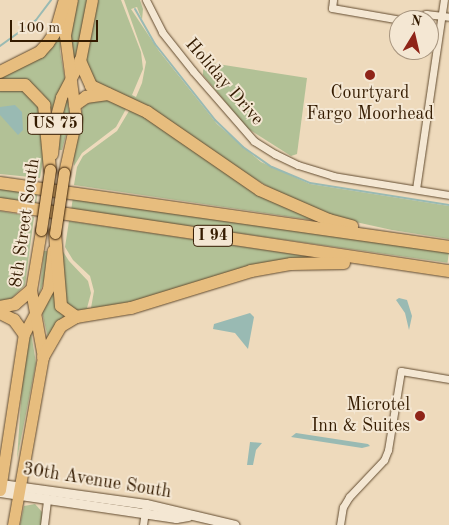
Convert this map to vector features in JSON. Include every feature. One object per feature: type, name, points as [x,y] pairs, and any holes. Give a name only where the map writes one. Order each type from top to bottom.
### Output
[{"type":"highway","points":[[0,72],[40,52],[56,31],[65,0]]},
{"type":"highway","points":[[80,61],[91,86],[147,112],[260,190],[329,220],[387,238]]},
{"type":"highway","points":[[0,85],[25,85],[44,105],[50,170]]},
{"type":"highway","points":[[75,105],[86,98],[108,94]]},
{"type":"highway","name":"I 94","points":[[0,183],[449,247]]},
{"type":"highway","name":"I 94","points":[[0,204],[449,271]]},
{"type":"highway","points":[[55,233],[60,306],[76,317]]},
{"type":"highway","points":[[43,357],[60,326],[76,317],[104,315],[251,271],[291,264],[319,262],[427,268]]},
{"type":"highway","points":[[0,306],[15,304],[31,290]]},
{"type":"highway","points":[[0,313],[14,320],[24,334]]},
{"type":"main road","name":"8th Street South","points":[[0,487],[24,334],[48,289],[64,172],[76,119],[65,35],[72,0]]},
{"type":"main road","name":"8th Street South","points":[[12,525],[43,357],[31,290],[50,170],[56,116],[80,61],[92,0]]},
{"type":"street","name":"Holiday Drive","points":[[146,0],[167,38],[254,141],[298,165],[333,176],[449,195]]},
{"type":"street","points":[[333,0],[332,8],[401,20],[426,14],[449,17]]},
{"type":"street","points":[[416,189],[444,0]]},
{"type":"street","points":[[340,525],[343,506],[348,497],[384,460],[388,450],[401,371],[449,378]]},
{"type":"street","name":"30th Avenue South","points":[[0,487],[145,509],[176,518],[188,516],[236,525]]},
{"type":"street","name":"30th Avenue South","points":[[18,490],[46,499],[145,509]]},
{"type":"street","points":[[44,525],[46,499]]},
{"type":"street","points":[[143,525],[145,509]]},
{"type":"green space","points":[[77,0],[88,0],[74,64],[70,40]]},
{"type":"green space","points":[[98,0],[121,0],[141,52],[143,69],[132,95],[136,97],[142,83],[146,62],[124,0],[140,0],[143,9],[142,20],[137,7],[131,9],[159,51],[217,124],[261,162],[310,184],[449,206],[449,239],[392,230],[333,217],[282,195],[102,88],[90,78],[85,63],[92,19]]},
{"type":"green space","points":[[61,33],[60,51],[65,79],[52,110],[48,109],[42,93],[32,84],[14,79],[0,81],[0,76]]},
{"type":"green space","points":[[211,63],[307,78],[297,154],[291,156],[247,128],[203,75],[203,70]]},
{"type":"green space","points":[[14,87],[37,98],[45,150],[40,178],[0,174],[0,89]]},
{"type":"green space","points":[[67,95],[70,120],[62,150],[59,150],[59,124]]},
{"type":"green space","points":[[101,98],[124,104],[325,222],[74,185],[77,167],[83,156],[117,131],[129,111],[126,109],[116,127],[82,153],[74,166],[73,151],[83,106]]},
{"type":"green space","points":[[0,186],[38,191],[36,204],[0,199]]},
{"type":"green space","points":[[73,197],[449,250],[447,263],[71,210]]},
{"type":"green space","points":[[0,211],[34,217],[25,285],[10,300],[0,301]]},
{"type":"green space","points":[[69,221],[318,258],[102,311],[74,311],[65,305],[62,250],[69,261],[88,281],[91,293],[87,308],[91,308],[94,291],[90,276],[73,260],[65,247]]},
{"type":"green space","points":[[44,251],[47,251],[47,272],[39,295]]},
{"type":"green space","points":[[54,286],[58,310],[65,317],[48,338],[42,312]]},
{"type":"green space","points":[[31,332],[36,363],[17,459],[24,357]]},
{"type":"green space","points":[[35,504],[43,513],[41,525],[20,525],[24,506]]},
{"type":"water","points":[[15,105],[22,112],[23,130],[18,135],[0,115],[0,107]]},
{"type":"water","points":[[399,298],[407,300],[412,316],[409,330],[405,313],[396,300]]},
{"type":"water","points":[[250,313],[254,317],[248,349],[235,333],[213,329],[214,324]]},
{"type":"water","points":[[296,433],[368,444],[370,446],[362,448],[291,437]]},
{"type":"water","points":[[250,442],[262,443],[256,450],[253,465],[247,465]]},
{"type":"waterway","points":[[0,46],[36,20],[51,0]]},
{"type":"waterway","points":[[135,9],[155,44],[215,120],[243,147],[272,167],[310,183],[449,205]]},
{"type":"place","name":"Courtyard Fargo Moorhead","points":[[370,75]]},
{"type":"place","name":"Microtel Inn & Suites","points":[[420,416]]}]
